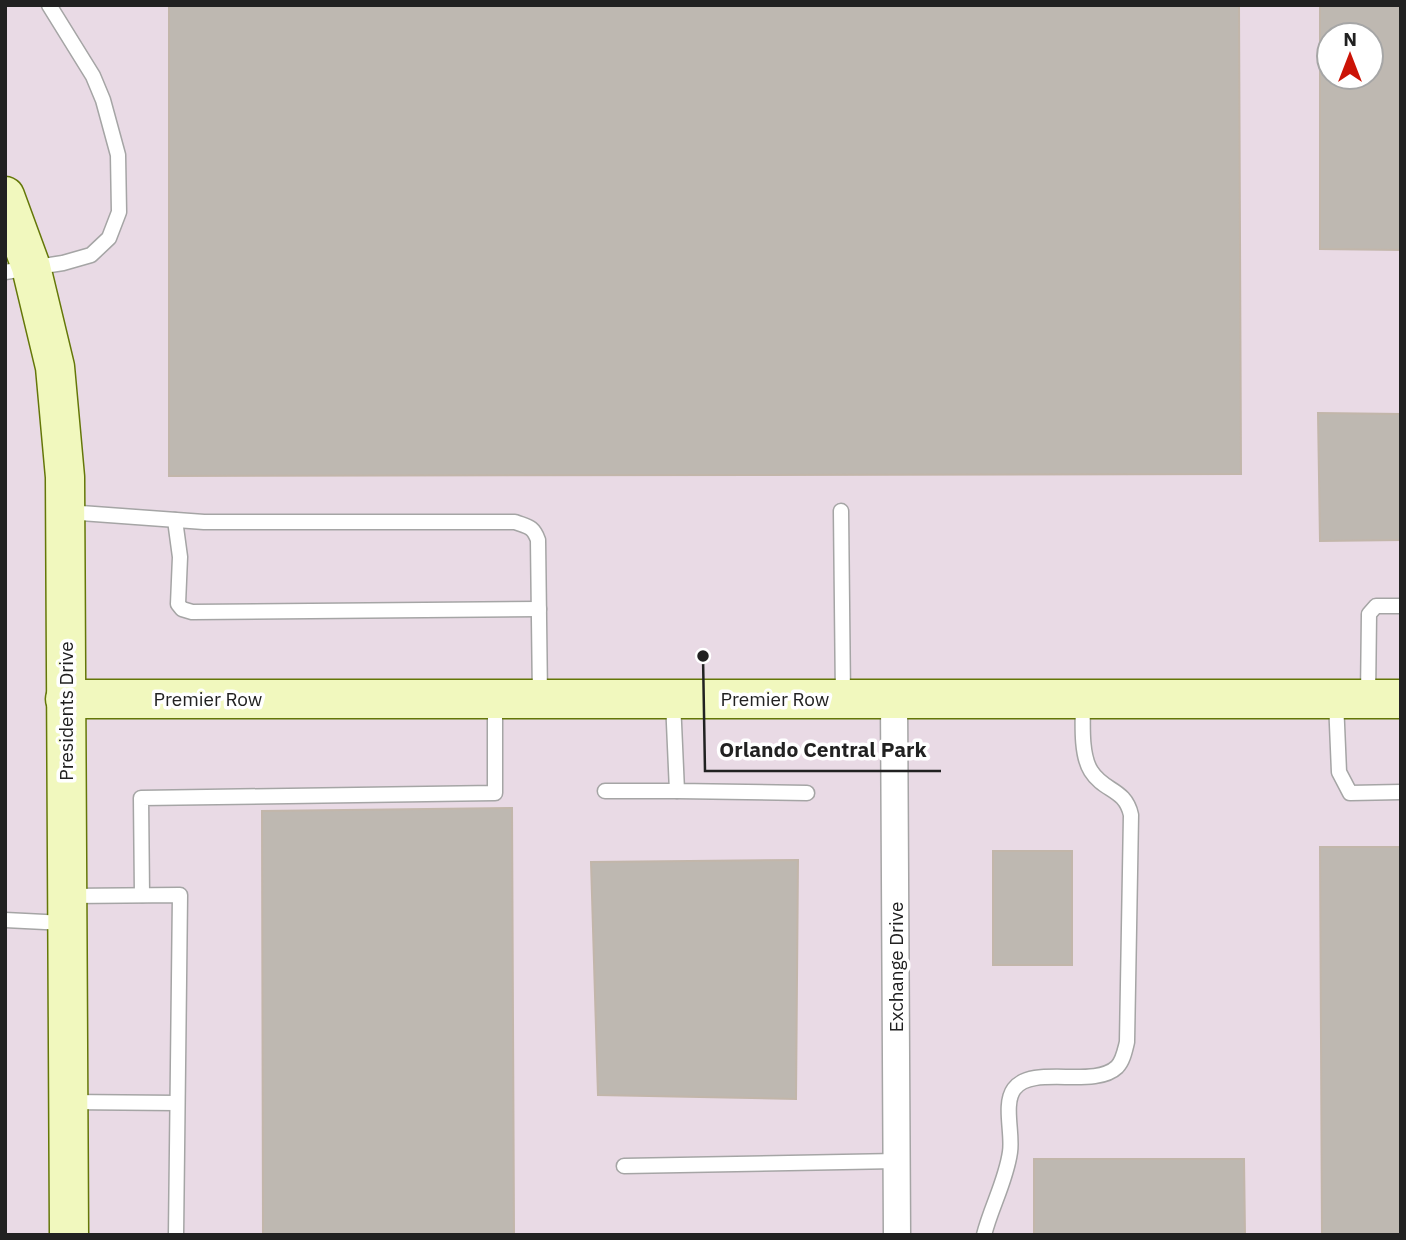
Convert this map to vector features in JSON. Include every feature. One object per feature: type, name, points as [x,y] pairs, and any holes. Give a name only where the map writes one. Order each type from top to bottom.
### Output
[{"type":"street","name":"Presidents Drive","points":[[5,196],[18,270],[55,367],[65,477],[69,1235]]},
{"type":"street","name":"Premier Row","points":[[65,699],[1368,699]]},
{"type":"street","name":"Exchange Drive","points":[[894,699],[897,1235]]},
{"type":"lane","points":[[18,270],[63,263],[91,255],[109,237],[119,212],[118,155],[103,100],[93,76],[49,5]]},
{"type":"lane","points":[[841,511],[843,699]]},
{"type":"lane","points":[[65,512],[204,522],[515,522],[528,526],[535,531],[538,540],[540,699]]},
{"type":"lane","points":[[176,520],[180,557],[178,604],[182,609],[192,612],[539,610]]},
{"type":"lane","points":[[1401,606],[1376,606],[1369,614],[1368,699],[1339,772],[1350,793],[1401,792]]},
{"type":"lane","points":[[142,895],[141,798],[495,793],[495,699]]},
{"type":"lane","points":[[673,699],[677,791]]},
{"type":"lane","points":[[984,1235],[1004,1180],[1011,1151],[1009,1098],[1013,1089],[1019,1083],[1032,1078],[1099,1075],[1110,1071],[1118,1065],[1128,1042],[1131,815],[1124,798],[1097,780],[1089,769],[1085,757],[1083,699]]},
{"type":"lane","points":[[605,791],[807,793]]},
{"type":"lane","points":[[5,920],[142,895],[180,895],[176,1235]]},
{"type":"lane","points":[[68,1102],[177,1102]]},
{"type":"lane","points":[[624,1166],[897,1161]]},
{"type":"shaded area","points":[[5,5],[1401,5],[1401,1235],[5,1235]]},
{"type":"building","points":[[169,5],[1239,5],[1241,474],[169,476]]},
{"type":"building","points":[[1320,5],[1401,5],[1401,250],[1320,249],[1320,91],[1385,91],[1385,21],[1320,21]]},
{"type":"building","points":[[1318,413],[1401,414],[1401,540],[1320,541]]},
{"type":"building","points":[[512,808],[514,1235],[263,1235],[262,811]]},
{"type":"building","points":[[1320,847],[1401,847],[1401,1235],[1322,1235]]},
{"type":"building","points":[[993,851],[1072,851],[1072,965],[993,965]]},
{"type":"building","points":[[798,860],[796,1099],[598,1095],[591,862]]},
{"type":"building","points":[[1034,1159],[1244,1159],[1245,1235],[1034,1235]]},
{"type":"place","name":"Orlando Central Park","points":[[703,656]]}]
